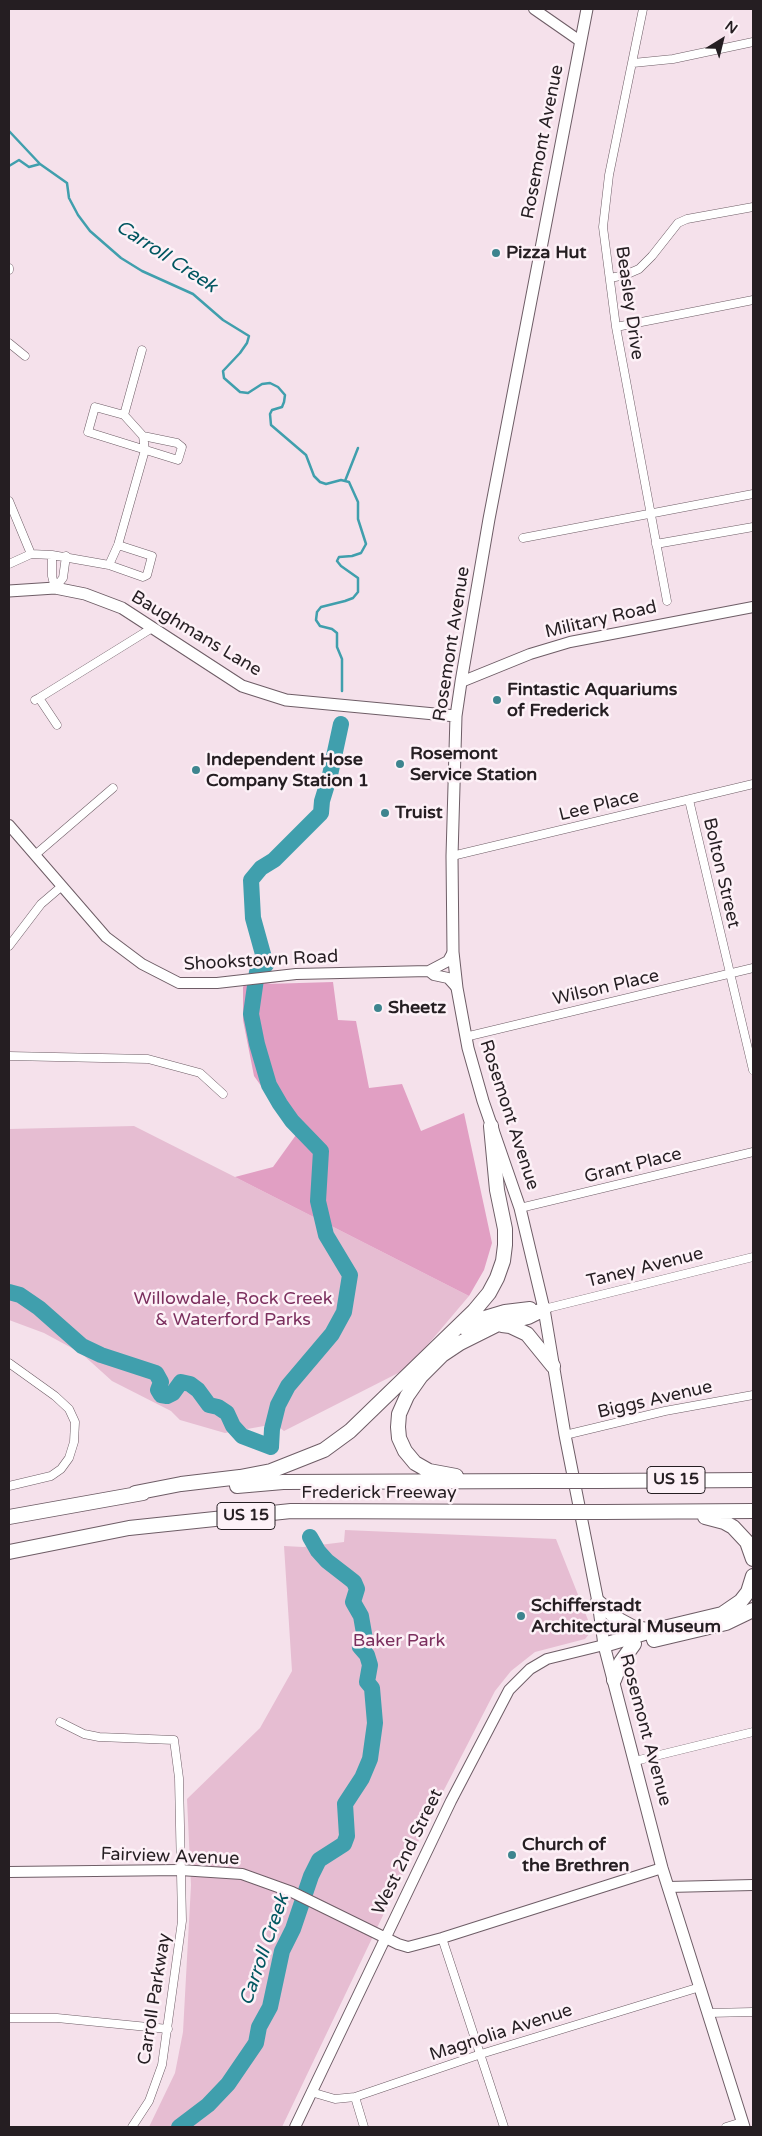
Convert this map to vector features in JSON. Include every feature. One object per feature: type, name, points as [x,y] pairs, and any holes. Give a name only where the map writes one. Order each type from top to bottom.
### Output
[{"type":"highway","points":[[135,1494],[181,1484],[240,1478],[310,1457],[324,1450],[350,1431],[443,1342],[489,1293],[503,1261],[505,1229],[497,1190],[491,1126]]},
{"type":"highway","points":[[443,1342],[464,1329],[492,1316],[522,1309],[544,1309]]},
{"type":"highway","points":[[514,1482],[429,1471],[415,1463],[405,1451],[399,1438],[399,1414],[407,1396],[422,1376],[442,1355],[496,1324],[528,1317],[544,1309]]},
{"type":"highway","points":[[496,1324],[510,1326],[527,1334],[553,1366]]},
{"type":"highway","name":"Frederick Freeway","points":[[9,1517],[135,1494],[283,1482],[753,1480]]},
{"type":"highway","name":"Frederick Freeway","points":[[9,1552],[129,1528],[292,1512],[753,1511]]},
{"type":"highway","points":[[677,1512],[713,1519],[733,1527],[747,1542],[753,1559]]},
{"type":"highway","points":[[604,1645],[651,1631],[722,1614],[733,1608],[748,1592],[753,1576]]},
{"type":"highway","points":[[598,1602],[619,1620],[634,1628],[651,1631]]},
{"type":"highway","points":[[604,1645],[623,1647],[726,1623],[753,1610]]},
{"type":"highway","points":[[614,1680],[621,1662],[634,1644]]},
{"type":"main road","name":"Rosemont Avenue","points":[[586,9],[489,519],[456,716],[452,856],[453,952],[465,1037],[491,1126],[520,1208],[544,1309],[565,1435],[598,1602],[604,1645],[662,1868],[743,2125]]},
{"type":"main road","name":"Baughmans Lane","points":[[9,591],[55,588],[85,594],[122,608],[149,630],[242,686],[286,700],[456,716]]},
{"type":"street","points":[[534,9],[580,41]]},
{"type":"street","name":"Beasley Drive","points":[[643,9],[605,198],[603,227],[616,327],[667,602]]},
{"type":"street","points":[[633,63],[673,59],[753,42]]},
{"type":"street","points":[[610,278],[625,275],[639,269],[678,224],[687,219],[753,207]]},
{"type":"street","points":[[616,327],[753,300]]},
{"type":"street","points":[[9,343],[25,356]]},
{"type":"street","points":[[124,415],[142,350]]},
{"type":"street","points":[[109,565],[118,545],[146,450],[143,436],[124,415],[95,407],[88,432],[146,450],[178,460],[182,447],[177,443],[143,436]]},
{"type":"street","points":[[523,538],[650,512],[753,494]]},
{"type":"street","points":[[9,501],[31,554]]},
{"type":"street","points":[[656,544],[753,527]]},
{"type":"street","points":[[9,564],[31,554],[66,556],[109,565],[143,577],[147,575],[152,556],[118,545]]},
{"type":"street","points":[[52,555],[52,576],[55,588]]},
{"type":"street","points":[[55,588],[63,578],[66,556]]},
{"type":"street","name":"Military Road","points":[[461,682],[555,646],[671,621],[753,607]]},
{"type":"street","points":[[56,724],[37,699],[149,630]]},
{"type":"street","name":"Lee Place","points":[[452,856],[753,784]]},
{"type":"street","points":[[36,855],[113,788]]},
{"type":"street","name":"Bolton Street","points":[[689,800],[753,1070]]},
{"type":"street","name":"Shookstown Road","points":[[9,825],[106,937],[123,951],[161,975],[179,983],[196,984],[296,974],[429,971],[434,975],[448,978],[457,988]]},
{"type":"street","points":[[9,946],[41,904],[62,886]]},
{"type":"street","points":[[429,971],[448,961],[453,952]]},
{"type":"street","name":"Wilson Place","points":[[465,1037],[753,968]]},
{"type":"street","points":[[9,1056],[148,1060],[200,1073],[223,1094]]},
{"type":"street","name":"Grant Place","points":[[520,1208],[753,1152]]},
{"type":"street","name":"Taney Avenue","points":[[544,1309],[753,1257]]},
{"type":"street","points":[[9,1363],[55,1396],[69,1409],[75,1422],[74,1442],[69,1458],[61,1469],[51,1476],[9,1486]]},
{"type":"street","name":"Biggs Avenue","points":[[565,1435],[673,1409],[753,1395]]},
{"type":"street","name":"West 2nd Street","points":[[295,2127],[455,1792],[508,1690],[519,1678],[542,1662],[553,1657],[604,1645]]},
{"type":"street","name":"Carroll Parkway","points":[[60,1722],[84,1734],[98,1737],[174,1740],[179,1778],[182,1921],[162,2065],[149,2101],[132,2127]]},
{"type":"street","points":[[635,1761],[753,1732]]},
{"type":"street","name":"Fairview Avenue","points":[[9,1872],[180,1870],[242,1874],[292,1892],[398,1944],[408,1947],[442,1938],[662,1868]]},
{"type":"street","points":[[668,1887],[753,1885]]},
{"type":"street","points":[[442,1938],[504,2127]]},
{"type":"street","name":"Magnolia Avenue","points":[[312,2092],[335,2099],[355,2097],[481,2054],[700,1987]]},
{"type":"street","points":[[708,2013],[753,2012]]},
{"type":"street","points":[[9,2018],[57,2018],[168,2029]]},
{"type":"street","points":[[355,2097],[364,2127]]},
{"type":"street","points":[[726,2127],[743,2125]]},
{"type":"green space","name":"Willowdale, Rock Creek & Waterford Parks","points":[[134,1126],[469,1296],[408,1368],[284,1431],[275,1424],[225,1433],[180,1420],[171,1411],[112,1381],[81,1353],[44,1333],[9,1320],[9,1129]]},
{"type":"green space","name":"Baker Park","points":[[345,1530],[556,1539],[588,1620],[590,1633],[585,1639],[535,1652],[511,1671],[495,1691],[428,1821],[282,2127],[149,2127],[175,2073],[183,2032],[191,1885],[187,1799],[260,1728],[292,1671],[284,1546],[303,1547],[344,1542]]},
{"type":"shaded area","points":[[332,973],[266,984],[333,982],[338,1020],[356,1021],[369,1088],[402,1084],[421,1131],[464,1113],[492,1243],[484,1270],[469,1296],[235,1177],[273,1167],[296,1135],[254,1076],[243,1020],[243,987],[248,979]]},
{"type":"waterway","name":"Carroll Creek","points":[[9,131],[40,164],[67,183],[69,198],[78,215],[90,231],[121,258],[142,271],[193,294],[223,320],[249,336],[247,343],[240,353],[223,371],[224,378],[240,392],[248,393],[262,384],[270,383],[278,387],[285,395],[284,402],[282,407],[272,410],[270,414],[271,425],[306,455],[314,476],[320,482],[326,484],[341,480],[349,482],[358,502],[358,519],[366,544],[361,553],[339,557],[337,561],[358,578],[358,592],[353,598],[321,607],[317,612],[316,620],[320,626],[332,629],[337,633],[337,647],[342,659],[342,691]]},
{"type":"waterway","points":[[9,166],[19,160],[29,167],[40,164]]},
{"type":"waterway","points":[[345,481],[358,448]]},
{"type":"waterway","name":"Carroll Creek","points":[[9,1292],[20,1295],[39,1308],[82,1346],[101,1355],[156,1373],[161,1382],[158,1390],[161,1395],[167,1396],[173,1393],[181,1382],[190,1384],[198,1390],[209,1405],[218,1407],[227,1413],[233,1426],[242,1436],[271,1447],[272,1429],[278,1405],[288,1386],[332,1334],[344,1312],[350,1275],[326,1235],[318,1201],[321,1151],[292,1121],[280,1104],[269,1085],[257,1044],[251,1014],[257,972],[266,965],[253,918],[251,880],[261,868],[274,860],[321,813],[322,801],[330,775],[341,724]]},
{"type":"waterway","name":"Carroll Creek","points":[[179,2127],[208,2105],[228,2084],[256,2043],[259,2027],[270,2007],[282,1951],[293,1929],[311,1876],[319,1860],[344,1844],[347,1836],[345,1804],[362,1778],[370,1759],[375,1723],[372,1688],[367,1682],[370,1665],[367,1655],[360,1647],[365,1639],[361,1616],[353,1602],[357,1589],[354,1582],[327,1561],[318,1551],[310,1537]]},
{"type":"place","name":"Pizza Hut","points":[[496,253]]},
{"type":"place","name":"Fintastic Aquariums of Frederick","points":[[497,700]]},
{"type":"place","name":"Rosemont Service Station","points":[[400,764]]},
{"type":"place","name":"Independent Hose Company Station 1","points":[[196,770]]},
{"type":"place","name":"Truist","points":[[385,813]]},
{"type":"place","name":"Sheetz","points":[[378,1008]]},
{"type":"place","name":"Schifferstadt Architectural Museum","points":[[521,1616]]},
{"type":"place","name":"Church of the Brethren","points":[[512,1855]]}]
